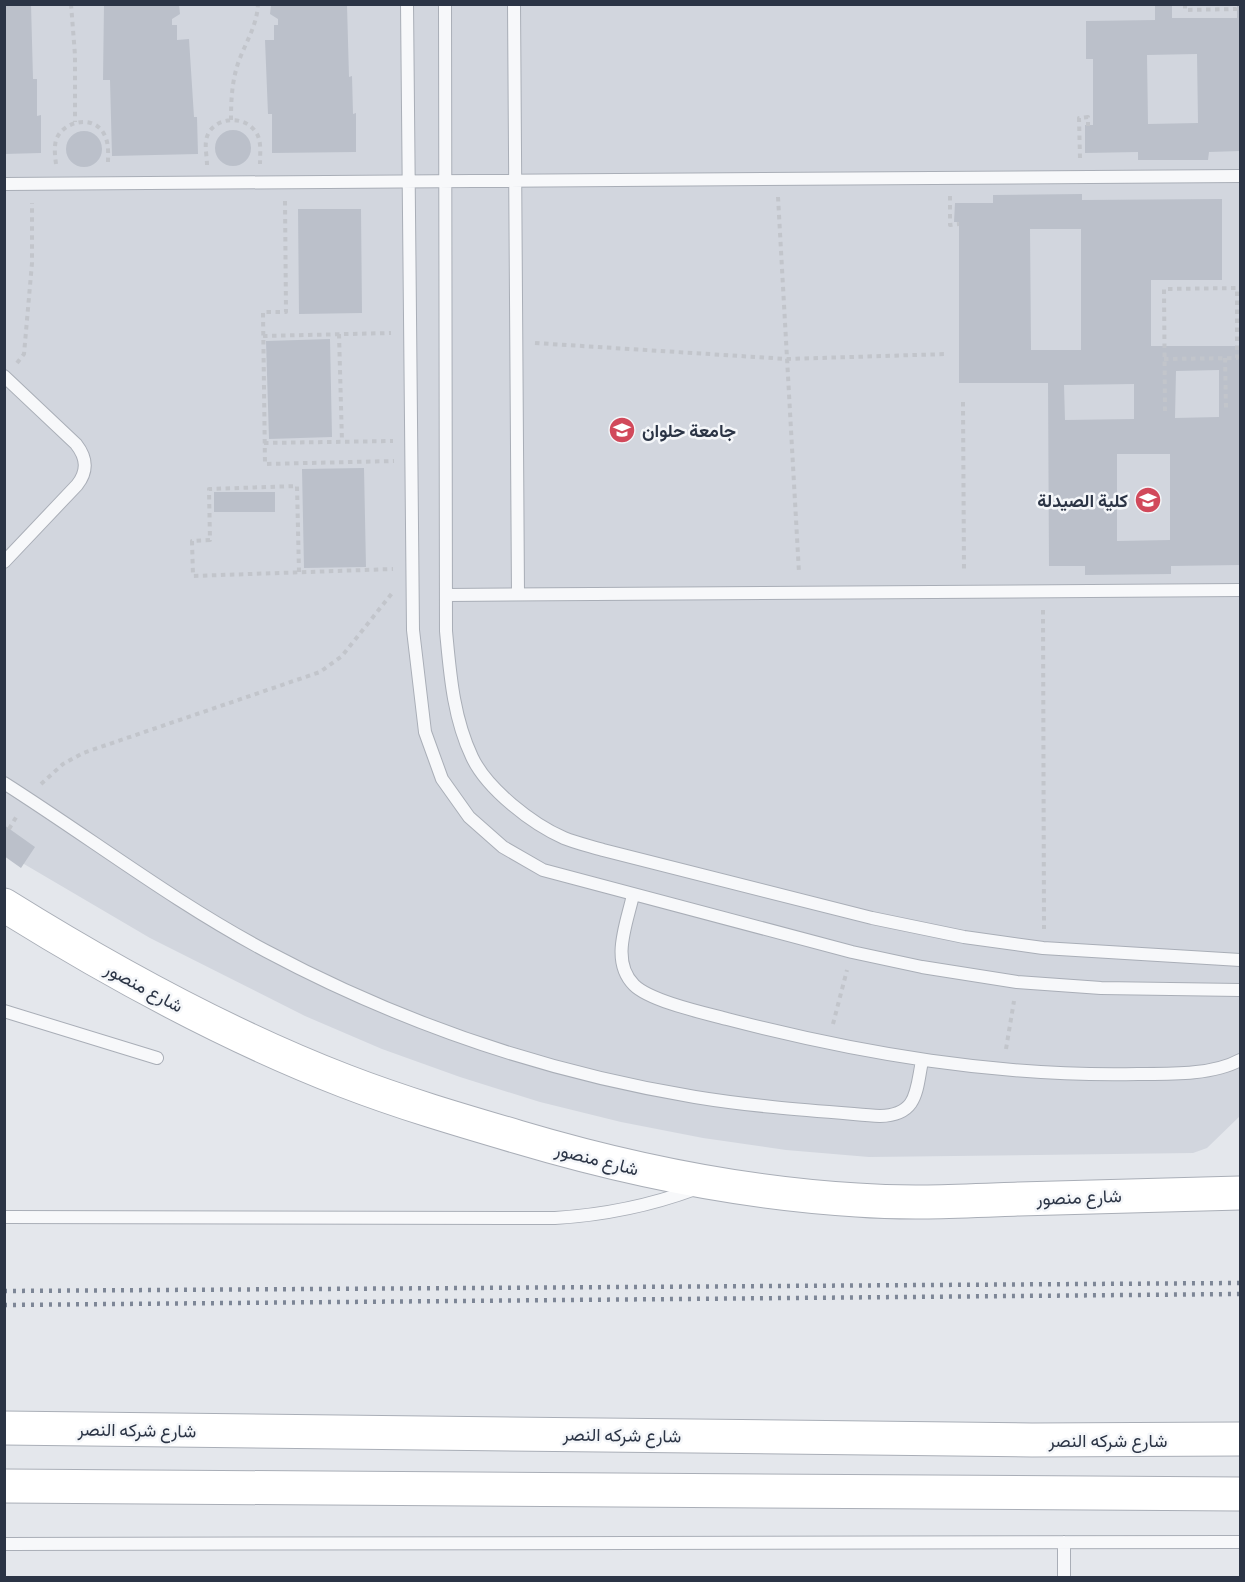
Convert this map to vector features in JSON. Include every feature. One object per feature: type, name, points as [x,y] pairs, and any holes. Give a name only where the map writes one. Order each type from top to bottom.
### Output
[{"type":"street","name":"شارع منصور","points":[[4,905],[107,968],[185,1009],[264,1047],[345,1081],[428,1110],[577,1155],[643,1171],[710,1184],[807,1197],[906,1203],[1240,1193]]},
{"type":"street","name":"شارع شركه النصر","points":[[4,1428],[1032,1440],[1240,1439]]},
{"type":"street","points":[[4,1486],[1240,1494]]},
{"type":"lane","points":[[407,4],[412,630],[425,732],[442,779],[469,817],[503,847],[543,870],[852,952],[922,967],[1017,982],[1101,988],[1240,990]]},
{"type":"lane","points":[[445,4],[446,631],[450,675],[458,718],[472,758],[497,791],[528,818],[564,838],[603,850],[872,918],[964,937],[1057,949],[1240,960]]},
{"type":"lane","points":[[514,4],[518,594]]},
{"type":"lane","points":[[4,184],[1240,176]]},
{"type":"lane","points":[[4,562],[77,485],[82,478],[86,461],[83,452],[76,444],[5,376]]},
{"type":"lane","points":[[447,595],[1240,590]]},
{"type":"lane","points":[[4,783],[173,896],[265,950],[331,984],[390,1010],[509,1054],[623,1083],[696,1097],[759,1106],[880,1116],[898,1114],[911,1104],[915,1097],[922,1061]]},
{"type":"lane","points":[[633,895],[621,952],[622,965],[627,976],[635,986],[657,998],[714,1015],[828,1044],[922,1061],[1002,1070],[1093,1075],[1151,1074],[1208,1070],[1225,1067],[1240,1060]]},
{"type":"lane","points":[[4,1011],[157,1058]]},
{"type":"lane","points":[[4,1217],[555,1218],[618,1212],[710,1184]]},
{"type":"lane","points":[[1064,1542],[1064,1578]]},
{"type":"lane","points":[[4,1544],[1240,1542]]},
{"type":"path","points":[[71,4],[75,55],[75,122]]},
{"type":"path","points":[[231,120],[236,72],[258,15],[258,4]]},
{"type":"path","points":[[1185,4],[1185,9],[1236,9],[1236,4]]},
{"type":"path","points":[[1081,177],[1079,118],[1088,117],[1088,126]]},
{"type":"path","points":[[209,183],[206,141],[210,130],[216,125],[231,120],[247,124],[255,130],[258,137],[261,182]]},
{"type":"path","points":[[57,184],[54,151],[56,141],[66,126],[75,122],[94,124],[106,137],[108,183]]},
{"type":"path","points":[[950,177],[950,225],[959,224]]},
{"type":"path","points":[[777,178],[800,592]]},
{"type":"path","points":[[285,182],[286,312],[263,312],[265,464],[412,461]]},
{"type":"path","points":[[5,376],[24,354],[32,263],[32,184]]},
{"type":"path","points":[[1164,359],[1237,358],[1239,288],[1164,289],[1164,359],[1165,411]]},
{"type":"path","points":[[263,336],[411,333]]},
{"type":"path","points":[[339,334],[342,442]]},
{"type":"path","points":[[516,342],[787,358],[947,354]]},
{"type":"path","points":[[1226,358],[1226,408]]},
{"type":"path","points":[[963,402],[964,591]]},
{"type":"path","points":[[264,443],[412,440]]},
{"type":"path","points":[[299,572],[297,486],[208,489],[210,540],[192,541],[193,576],[411,568]]},
{"type":"path","points":[[9,829],[29,799],[54,771],[83,753],[308,677],[332,666],[347,651],[411,568]]},
{"type":"path","points":[[1043,591],[1044,922]]},
{"type":"path","points":[[828,1044],[852,952]]},
{"type":"path","points":[[1002,1070],[1017,982]]},
{"type":"shaded area","name":"جامعة حلوان","points":[[5,5],[1240,5],[1240,1116],[1207,1148],[1193,1153],[869,1157],[786,1150],[703,1138],[621,1122],[540,1102],[460,1077],[382,1049],[305,1016],[150,938],[24,864],[5,856]]},
{"type":"building","points":[[4,4],[31,4],[33,79],[37,79],[37,116],[41,115],[41,153],[4,154]]},
{"type":"building","points":[[104,4],[179,4],[180,14],[172,19],[172,25],[177,25],[177,40],[189,39],[194,117],[197,117],[198,154],[112,156],[110,80],[103,80]]},
{"type":"building","points":[[1155,4],[1172,4],[1172,18],[1237,18],[1237,4],[1240,4],[1240,151],[1209,152],[1208,160],[1138,160],[1138,152],[1085,153],[1085,125],[1093,125],[1093,59],[1086,59],[1086,21],[1155,20]],"holes":[[[1197,54],[1198,123],[1148,124],[1147,55]]]},
{"type":"building","points":[[271,5],[347,5],[349,77],[352,76],[353,114],[356,113],[356,152],[272,153],[272,114],[268,114],[265,40],[274,40],[274,25],[278,25],[278,19],[270,14]]},
{"type":"building","points":[[233,130],[246,135],[251,148],[246,161],[233,166],[220,161],[215,148],[220,135]]},
{"type":"building","points":[[84,131],[97,136],[102,149],[97,162],[84,167],[71,162],[66,149],[71,136]]},
{"type":"building","points":[[1082,194],[1082,200],[1222,199],[1222,280],[1151,280],[1151,346],[1240,346],[1240,565],[1171,566],[1171,574],[1085,575],[1085,566],[1049,566],[1048,383],[959,383],[959,222],[954,222],[955,203],[993,203],[993,195]],"holes":[[[1030,229],[1081,229],[1081,350],[1031,350]],[[1219,370],[1219,417],[1175,418],[1176,371]],[[1134,384],[1134,419],[1065,420],[1064,385]],[[1117,454],[1170,454],[1170,540],[1117,541]]]},
{"type":"building","points":[[298,209],[361,209],[362,313],[299,314]]},
{"type":"building","points":[[330,339],[332,437],[269,439],[266,341]]},
{"type":"building","points":[[364,468],[366,567],[304,568],[302,469]]},
{"type":"building","points":[[214,492],[275,492],[275,512],[214,512]]},
{"type":"building","points":[[4,825],[35,847],[21,868],[4,856]]},
{"type":"railway","points":[[4,1291],[1240,1283]]},
{"type":"railway","points":[[4,1305],[1240,1294]]},
{"type":"place","name":"جامعة حلوان","points":[[622,430]]},
{"type":"place","name":"كلية الصيدلة","points":[[1148,500]]}]
